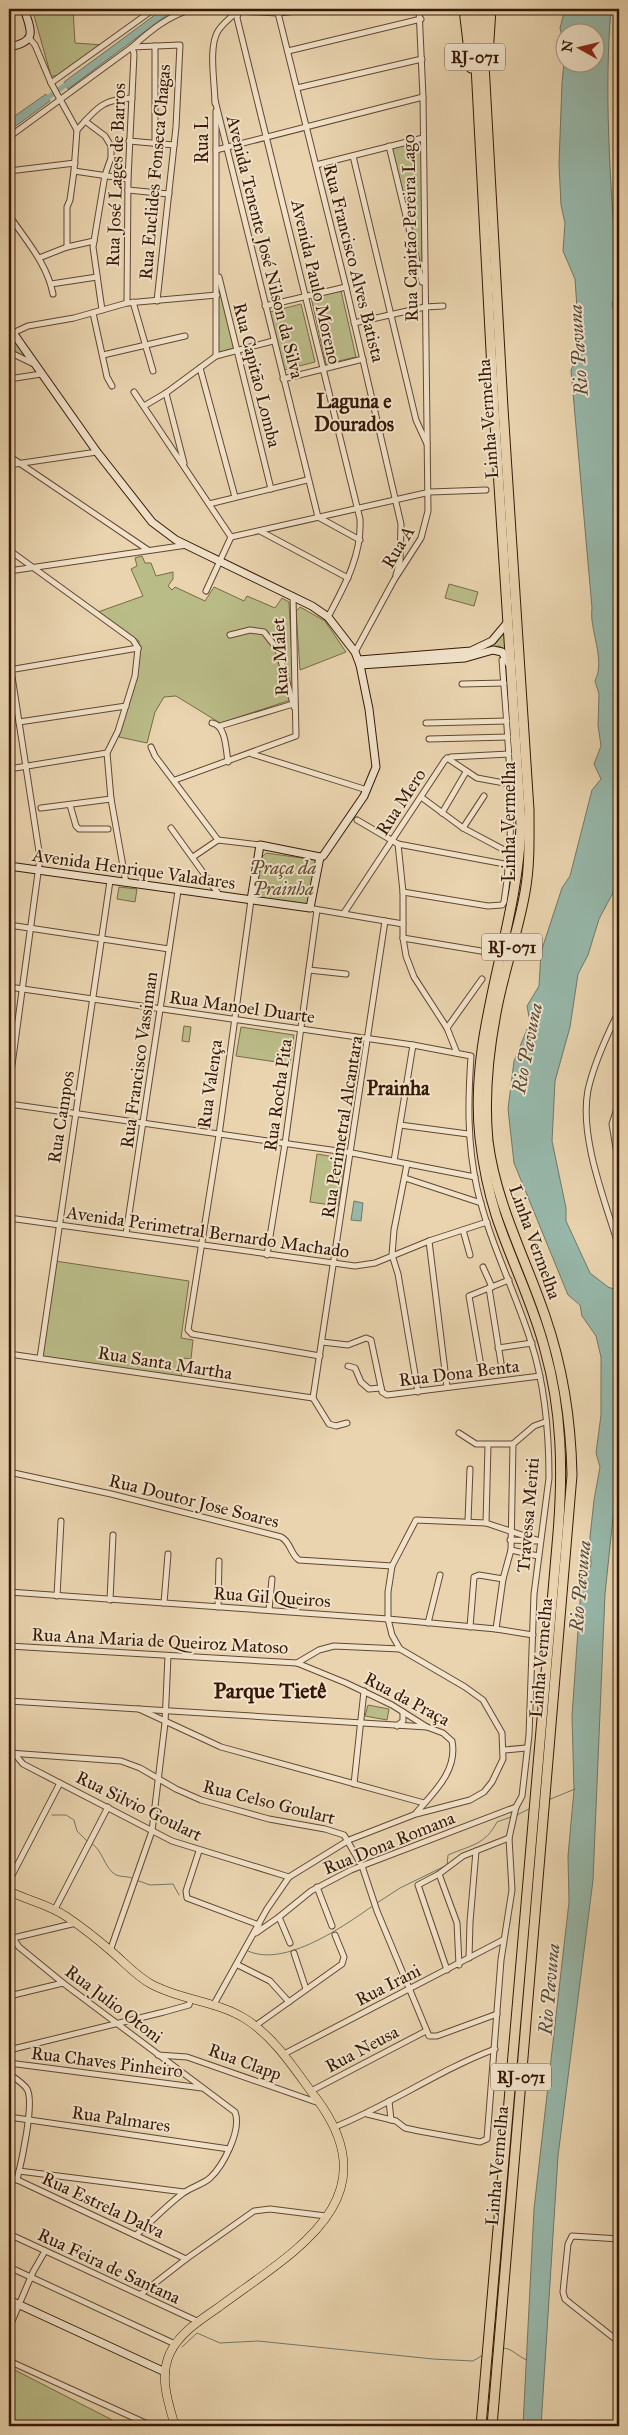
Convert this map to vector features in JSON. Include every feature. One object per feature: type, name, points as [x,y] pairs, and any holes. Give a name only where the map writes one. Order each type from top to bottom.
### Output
[{"type":"highway","points":[[464,9],[468,50],[477,105]]},
{"type":"highway","name":"Linha Vermelha","points":[[472,9],[520,811],[520,846],[511,916],[485,1024],[480,1069],[479,1121],[489,1192],[546,1350],[556,1402],[562,1469],[481,2426]]},
{"type":"highway","name":"Linha Vermelha","points":[[482,9],[503,408],[529,810],[528,875],[496,1014],[488,1071],[486,1112],[495,1182],[502,1207],[545,1316],[556,1351],[568,1412],[571,1444],[571,1500],[492,2426]]},
{"type":"highway","points":[[485,87],[490,9]]},
{"type":"main road","points":[[9,47],[24,44],[29,38],[30,28],[24,9]]},
{"type":"main road","points":[[11,330],[97,452],[152,522],[167,534],[187,545],[293,595],[328,616],[355,652],[360,663],[376,754],[376,767],[367,790],[328,851],[320,857],[313,909]]},
{"type":"main road","points":[[360,663],[470,651],[492,641],[508,622]]},
{"type":"main road","points":[[360,663],[465,658],[498,650],[506,656],[511,667]]},
{"type":"main road","points":[[260,845],[320,857]]},
{"type":"main road","name":"Rua Valença","points":[[251,900],[260,845]]},
{"type":"main road","name":"Avenida Henrique Valadares","points":[[9,866],[313,909]]},
{"type":"main road","points":[[9,1891],[55,1910],[76,1923],[150,1984],[236,2014],[255,2026],[284,2054],[321,2104],[335,2127],[342,2153],[345,2177],[341,2191],[326,2216],[301,2246],[198,2322],[175,2344],[165,2372],[168,2402],[175,2426]]},
{"type":"main road","points":[[9,2300],[165,2372]]},
{"type":"street","points":[[51,83],[154,9]]},
{"type":"street","points":[[9,137],[58,95],[132,47],[147,33],[166,21],[194,9]]},
{"type":"street","points":[[231,9],[278,13],[316,9]]},
{"type":"street","name":"Rua Capitão Pereira Lago","points":[[419,9],[421,19],[423,97],[428,446]]},
{"type":"street","name":"Rua L","points":[[216,356],[216,100],[214,42],[221,27],[238,10]]},
{"type":"street","name":"Avenida Paulo Moreno","points":[[238,10],[237,18],[358,507],[360,540],[348,578],[328,616]]},
{"type":"street","name":"Rua Francisco Alves Batista","points":[[278,13],[396,499],[401,524],[402,543],[394,580]]},
{"type":"street","points":[[288,51],[421,19]]},
{"type":"street","points":[[29,38],[36,45],[51,83],[77,130],[74,171],[70,200],[67,207],[67,247]]},
{"type":"street","points":[[132,47],[156,46],[155,144]]},
{"type":"street","name":"Rua Euclides Fonseca Chagas","points":[[156,46],[180,46],[180,85],[157,301]]},
{"type":"street","name":"Rua José Lages de Barros","points":[[127,303],[129,142],[134,54],[132,47]]},
{"type":"street","points":[[297,88],[422,60]]},
{"type":"street","points":[[216,150],[423,97]]},
{"type":"street","points":[[77,130],[98,107],[106,102],[114,99],[132,98]]},
{"type":"street","name":"Avenida Tenente José Nilson da Silva","points":[[216,100],[273,341],[318,517]]},
{"type":"street","points":[[85,121],[105,136],[111,146],[94,241],[102,310]]},
{"type":"street","points":[[316,165],[423,138]]},
{"type":"street","points":[[129,142],[174,145]]},
{"type":"street","points":[[390,146],[425,292]]},
{"type":"street","points":[[353,156],[416,420],[428,446]]},
{"type":"street","points":[[9,171],[75,163]]},
{"type":"street","points":[[74,171],[128,178]]},
{"type":"street","points":[[128,190],[169,194]]},
{"type":"street","points":[[9,215],[50,277],[53,294]]},
{"type":"street","points":[[39,258],[67,247],[94,241]]},
{"type":"street","name":"Rua Capitão Lomba","points":[[217,267],[271,489]]},
{"type":"street","points":[[51,284],[97,278]]},
{"type":"street","points":[[265,306],[346,287]]},
{"type":"street","points":[[11,330],[92,313],[127,303],[217,295]]},
{"type":"street","points":[[133,302],[153,371]]},
{"type":"street","points":[[354,322],[425,307],[443,306]]},
{"type":"street","points":[[92,313],[107,377],[112,386]]},
{"type":"street","points":[[103,355],[185,336]]},
{"type":"street","points":[[144,406],[166,393],[216,356],[273,341]]},
{"type":"street","points":[[9,352],[34,364]]},
{"type":"street","points":[[283,379],[363,359]]},
{"type":"street","points":[[200,368],[235,497]]},
{"type":"street","points":[[9,379],[41,374]]},
{"type":"street","points":[[134,392],[231,537]]},
{"type":"street","points":[[166,393],[185,468]]},
{"type":"street","name":"Rua A","points":[[355,652],[394,580],[421,538],[426,526],[430,492],[428,446]]},
{"type":"street","points":[[9,465],[97,452]]},
{"type":"street","points":[[9,456],[149,550]]},
{"type":"street","points":[[209,504],[307,480]]},
{"type":"street","points":[[231,537],[430,492],[486,490]]},
{"type":"street","points":[[318,517],[360,540]]},
{"type":"street","points":[[260,531],[348,578]]},
{"type":"street","points":[[206,591],[231,537]]},
{"type":"street","points":[[9,571],[187,545]]},
{"type":"street","points":[[9,550],[133,640],[138,648],[137,667],[126,706],[108,753],[111,799],[126,883]]},
{"type":"street","name":"Rua Malet","points":[[251,754],[296,736],[293,595]]},
{"type":"street","points":[[230,635],[250,630],[264,632],[278,650],[297,717]]},
{"type":"street","points":[[9,1087],[24,990],[30,929],[39,871],[39,848],[10,670],[138,648]]},
{"type":"street","points":[[403,892],[488,906],[502,905],[510,865],[510,784],[502,660]]},
{"type":"street","points":[[462,684],[504,683]]},
{"type":"street","points":[[213,723],[220,726],[293,704]]},
{"type":"street","points":[[19,722],[126,706]]},
{"type":"street","points":[[426,724],[507,721]]},
{"type":"street","points":[[220,726],[228,762]]},
{"type":"street","points":[[428,739],[508,737]]},
{"type":"street","points":[[151,747],[155,756],[175,780],[218,840]]},
{"type":"street","points":[[9,769],[108,753]]},
{"type":"street","points":[[175,780],[251,754],[367,790]]},
{"type":"street","name":"Rua Mero","points":[[344,913],[447,758],[509,754]]},
{"type":"street","points":[[447,758],[477,778],[510,784]]},
{"type":"street","points":[[442,812],[466,772]]},
{"type":"street","points":[[463,828],[484,796]]},
{"type":"street","points":[[421,797],[463,828],[510,853]]},
{"type":"street","points":[[41,808],[111,799]]},
{"type":"street","points":[[70,805],[79,830],[108,829]]},
{"type":"street","points":[[357,820],[398,844],[510,865]]},
{"type":"street","points":[[171,828],[194,857],[220,896]]},
{"type":"street","points":[[194,857],[218,840],[260,845]]},
{"type":"street","points":[[398,844],[403,892],[403,938],[414,977],[447,1028],[457,1053]]},
{"type":"street","name":"Rua Campos","points":[[40,1358],[110,881]]},
{"type":"street","name":"Rua Francisco Vassiman","points":[[126,1234],[178,891]]},
{"type":"street","name":"Rua Valença","points":[[251,900],[219,1135],[188,1327],[192,1334],[320,1356]]},
{"type":"street","name":"Avenida Henrique Valadares","points":[[313,909],[403,924]]},
{"type":"street","name":"Rua Rocha Pita","points":[[267,1254],[285,1144],[309,970],[313,909]]},
{"type":"street","name":"Rua Perimetral Alcantara","points":[[314,1397],[386,921]]},
{"type":"street","points":[[9,925],[169,949]]},
{"type":"street","points":[[403,938],[481,951]]},
{"type":"street","points":[[309,970],[346,974]]},
{"type":"street","points":[[447,1028],[482,979]]},
{"type":"street","name":"Rua Manoel Duarte","points":[[9,987],[160,1010],[369,1038],[471,1056]]},
{"type":"street","points":[[619,1011],[617,1021],[589,1089],[587,1124],[593,1157],[619,1247]]},
{"type":"street","points":[[394,1161],[413,1045]]},
{"type":"street","name":"Travessa Meriti","points":[[471,1056],[467,1097],[468,1134],[475,1177],[487,1222],[532,1343],[540,1376],[549,1478],[538,1556],[522,1796],[516,1809],[509,1838]]},
{"type":"street","points":[[619,1102],[612,1124],[619,1166]]},
{"type":"street","points":[[9,1104],[352,1154],[475,1177]]},
{"type":"street","points":[[400,1125],[468,1134]]},
{"type":"street","points":[[407,1164],[394,1230],[392,1255],[398,1274],[418,1392]]},
{"type":"street","points":[[405,1178],[481,1203]]},
{"type":"street","name":"Avenida Perimetral Bernardo Machado","points":[[9,1218],[334,1264],[368,1265],[429,1241],[487,1222]]},
{"type":"street","points":[[463,1230],[470,1255]]},
{"type":"street","points":[[429,1241],[447,1387]]},
{"type":"street","points":[[483,1267],[490,1288],[501,1363]]},
{"type":"street","points":[[481,1366],[470,1295],[509,1280]]},
{"type":"street","points":[[322,1342],[344,1345],[366,1338],[371,1340],[382,1390]]},
{"type":"street","points":[[498,1348],[532,1343]]},
{"type":"street","name":"Rua Santa Martha","points":[[9,1354],[314,1397]]},
{"type":"street","name":"Rua Dona Benta","points":[[348,1366],[355,1368],[361,1382],[368,1389],[382,1390],[396,1395],[540,1376]]},
{"type":"street","points":[[314,1397],[329,1424],[336,1426],[347,1423]]},
{"type":"street","points":[[459,1433],[476,1444],[513,1444],[534,1426],[545,1422]]},
{"type":"street","points":[[496,1629],[503,1579],[510,1550],[509,1530],[513,1444]]},
{"type":"street","points":[[486,1523],[488,1445]]},
{"type":"street","points":[[468,1521],[470,1468]]},
{"type":"street","name":"Rua Doutor Jose Soares","points":[[9,1472],[111,1494],[281,1537],[288,1542],[295,1557],[299,1560],[392,1566]]},
{"type":"street","points":[[400,1649],[394,1640],[388,1619],[387,1601],[392,1566],[407,1542],[415,1520],[419,1518],[486,1523],[540,1541]]},
{"type":"street","points":[[57,1596],[62,1521]]},
{"type":"street","points":[[110,1600],[113,1535]]},
{"type":"street","points":[[510,1540],[540,1541]]},
{"type":"street","points":[[510,1550],[538,1556]]},
{"type":"street","points":[[164,1604],[168,1554]]},
{"type":"street","points":[[218,1606],[219,1561]]},
{"type":"street","points":[[428,1623],[440,1575]]},
{"type":"street","points":[[470,1627],[474,1577],[479,1575],[503,1579]]},
{"type":"street","points":[[269,1610],[272,1579]]},
{"type":"street","name":"Rua Gil Queiros","points":[[9,1592],[388,1619],[496,1629],[533,1635]]},
{"type":"street","name":"Rua Ana Maria de Queiroz Matoso","points":[[9,1646],[296,1663],[319,1650],[334,1646],[400,1649],[465,1687],[483,1700],[502,1733],[504,1750]]},
{"type":"street","points":[[110,1950],[152,1831],[165,1723],[168,1656]]},
{"type":"street","name":"Rua da Praça","points":[[296,1663],[364,1691],[448,1737],[454,1748],[447,1774],[416,1814]]},
{"type":"street","points":[[354,1784],[364,1691]]},
{"type":"street","points":[[9,1701],[166,1709],[428,1727]]},
{"type":"street","points":[[137,1708],[203,1740],[242,1754],[424,1803]]},
{"type":"street","points":[[397,1726],[403,1722],[403,1712]]},
{"type":"street","points":[[213,2006],[238,1965],[267,1909],[289,1877],[348,1840],[416,1814],[470,1800],[484,1792],[500,1769],[504,1750],[526,1748]]},
{"type":"street","name":"Rua Celso Goulart","points":[[11,1753],[113,1760],[131,1764],[201,1800],[276,1820],[326,1829],[344,1835],[348,1840]]},
{"type":"street","name":"Rua Silvio Goulart","points":[[11,1753],[23,1764],[152,1831],[199,1851],[289,1877]]},
{"type":"street","points":[[9,1881],[60,1782]]},
{"type":"street","points":[[55,1910],[108,1807]]},
{"type":"street","name":"Rua Dona Romana","points":[[253,1934],[278,1918],[317,1887],[362,1866],[516,1809]]},
{"type":"street","points":[[367,2114],[400,2123],[405,2128],[486,2142],[503,1940],[512,1890],[509,1838],[463,1856],[439,1874],[418,1885],[447,1970]]},
{"type":"street","points":[[348,1840],[362,1866],[377,1911],[429,2036],[437,2036],[497,2014]]},
{"type":"street","points":[[199,1851],[186,1895],[189,1901],[259,1925]]},
{"type":"street","points":[[470,1958],[470,1922],[476,1851]]},
{"type":"street","points":[[439,1874],[457,1922],[459,1964]]},
{"type":"street","points":[[317,1887],[332,1926]]},
{"type":"street","points":[[267,1909],[268,1914],[278,1918],[290,1943]]},
{"type":"street","points":[[11,1939],[76,1923]]},
{"type":"street","points":[[255,2026],[343,1962],[344,1957],[335,1935]]},
{"type":"street","name":"Rua Julio Otoni","points":[[11,1939],[19,1948],[63,1983],[235,2112],[237,2122],[229,2149]]},
{"type":"street","name":"Rua Irani","points":[[284,2054],[503,1940]]},
{"type":"street","points":[[294,1953],[306,1989]]},
{"type":"street","points":[[238,1965],[270,1981],[289,2002]]},
{"type":"street","points":[[9,1996],[63,1983]]},
{"type":"street","points":[[9,2050],[179,2008],[189,2005],[190,1999]]},
{"type":"street","name":"Rua Neusa","points":[[311,2092],[426,2031]]},
{"type":"street","points":[[335,2127],[367,2114],[477,2056],[495,2049]]},
{"type":"street","name":"Rua Clapp","points":[[158,2055],[188,2057],[321,2104]]},
{"type":"street","name":"Rua Chaves Pinheiro","points":[[9,2063],[202,2088]]},
{"type":"street","points":[[9,2074],[27,2089],[29,2094],[28,2120],[17,2180]]},
{"type":"street","points":[[389,2101],[391,2120]]},
{"type":"street","name":"Rua Palmares","points":[[9,2117],[229,2149]]},
{"type":"street","points":[[136,2236],[184,2192],[210,2178],[229,2149]]},
{"type":"street","points":[[19,2171],[184,2192]]},
{"type":"street","name":"Rua Estrela Dalva","points":[[9,2176],[186,2259]]},
{"type":"street","points":[[141,2294],[186,2259],[251,2213],[262,2209],[326,2216]]},
{"type":"street","name":"Rua Feira de Santana","points":[[9,2234],[198,2322]]},
{"type":"street","points":[[619,2239],[575,2235],[570,2238],[563,2292],[565,2298],[571,2304],[619,2342]]},
{"type":"street","points":[[9,2328],[30,2278],[45,2251]]},
{"type":"street","points":[[9,2268],[175,2344]]},
{"type":"street","points":[[9,2361],[152,2426]]},
{"type":"green space","points":[[35,9],[73,9],[75,43],[103,45],[59,76],[51,76],[33,12]]},
{"type":"green space","points":[[422,140],[422,272],[391,147]]},
{"type":"green space","points":[[217,267],[236,350],[216,356]]},
{"type":"green space","points":[[341,291],[356,357],[326,364],[311,297]]},
{"type":"green space","points":[[301,304],[315,362],[284,370],[270,312]]},
{"type":"green space","points":[[9,332],[26,358],[9,349]]},
{"type":"green space","points":[[142,556],[145,563],[151,563],[156,576],[173,572],[173,579],[168,586],[172,590],[175,587],[205,601],[214,587],[244,601],[247,596],[275,608],[282,598],[289,602],[294,699],[220,723],[176,696],[164,697],[155,712],[147,743],[119,737],[138,671],[139,641],[98,612],[143,596],[131,569],[137,566],[135,558]]},
{"type":"green space","points":[[449,584],[478,592],[474,606],[445,598]]},
{"type":"green space","points":[[300,607],[325,621],[346,652],[300,670],[296,611]]},
{"type":"green space","points":[[504,631],[506,650],[499,646],[487,648],[497,642]]},
{"type":"green space","name":"Praça da Prainha","points":[[266,853],[317,860],[308,907],[255,896],[261,858]]},
{"type":"green space","points":[[119,887],[137,889],[135,902],[117,899]]},
{"type":"green space","points":[[184,1026],[191,1027],[189,1042],[182,1041]]},
{"type":"green space","points":[[241,1027],[294,1035],[290,1064],[236,1056]]},
{"type":"green space","points":[[317,1154],[346,1159],[338,1206],[310,1202]]},
{"type":"green space","points":[[55,1261],[189,1281],[181,1338],[193,1340],[191,1359],[184,1358],[181,1377],[41,1356]]},
{"type":"green space","points":[[368,1705],[389,1709],[387,1720],[365,1716]]},
{"type":"green space","points":[[9,2367],[124,2426],[9,2426]]},
{"type":"water","points":[[163,9],[181,9],[167,15],[68,89],[64,82]]},
{"type":"water","name":"Rio Pavuna","points":[[565,9],[611,9],[608,102],[610,165],[616,259],[619,276],[617,293],[612,304],[619,327],[619,874],[616,887],[599,919],[588,955],[578,974],[570,1027],[555,1081],[552,1141],[566,1208],[566,1221],[590,1273],[608,1287],[619,1291],[619,1460],[605,1594],[593,1880],[558,2156],[541,2426],[523,2426],[534,2209],[569,1902],[568,1856],[574,1790],[572,1716],[581,1588],[591,1565],[590,1537],[600,1467],[596,1453],[601,1415],[601,1357],[596,1336],[582,1316],[580,1305],[568,1295],[514,1163],[508,1109],[514,1061],[530,1022],[527,1006],[539,986],[541,952],[562,888],[570,876],[592,790],[601,779],[594,764],[601,746],[598,725],[599,694],[595,681],[599,663],[592,617],[571,370],[580,352],[575,279],[563,251],[565,223],[561,205],[559,164],[563,72],[606,72],[606,22],[562,22]]},
{"type":"water","points":[[46,94],[50,101],[9,131],[9,120]]},
{"type":"water","points":[[354,1201],[363,1203],[361,1221],[351,1220]]},
{"type":"waterway","points":[[43,101],[71,81]]},
{"type":"waterway","points":[[548,1800],[575,1789]]},
{"type":"waterway","points":[[517,1815],[529,1809]]},
{"type":"waterway","points":[[52,1815],[66,1815],[74,1820],[77,1831],[87,1841]]},
{"type":"waterway","points":[[377,1903],[400,1888],[447,1865],[448,1855],[482,1840],[497,1822],[511,1817]]},
{"type":"waterway","points":[[91,1843],[98,1850],[112,1872],[118,1876],[132,1878]]},
{"type":"waterway","points":[[136,1880],[150,1885],[173,1884],[179,1895]]},
{"type":"waterway","points":[[248,1951],[263,1955],[279,1954],[296,1949],[331,1933],[374,1905]]},
{"type":"waterway","points":[[144,2327],[166,2337]]},
{"type":"waterway","points":[[182,2347],[197,2333],[220,2343],[258,2341],[433,2359],[473,2361],[483,2355]]},
{"type":"waterway","points":[[503,2348],[509,2349],[527,2360]]},
{"type":"district","name":"Laguna e Dourados","points":[[354,412]]},
{"type":"district","name":"Prainha","points":[[398,1088]]},
{"type":"district","name":"Parque Tietê","points":[[270,1690]]}]
